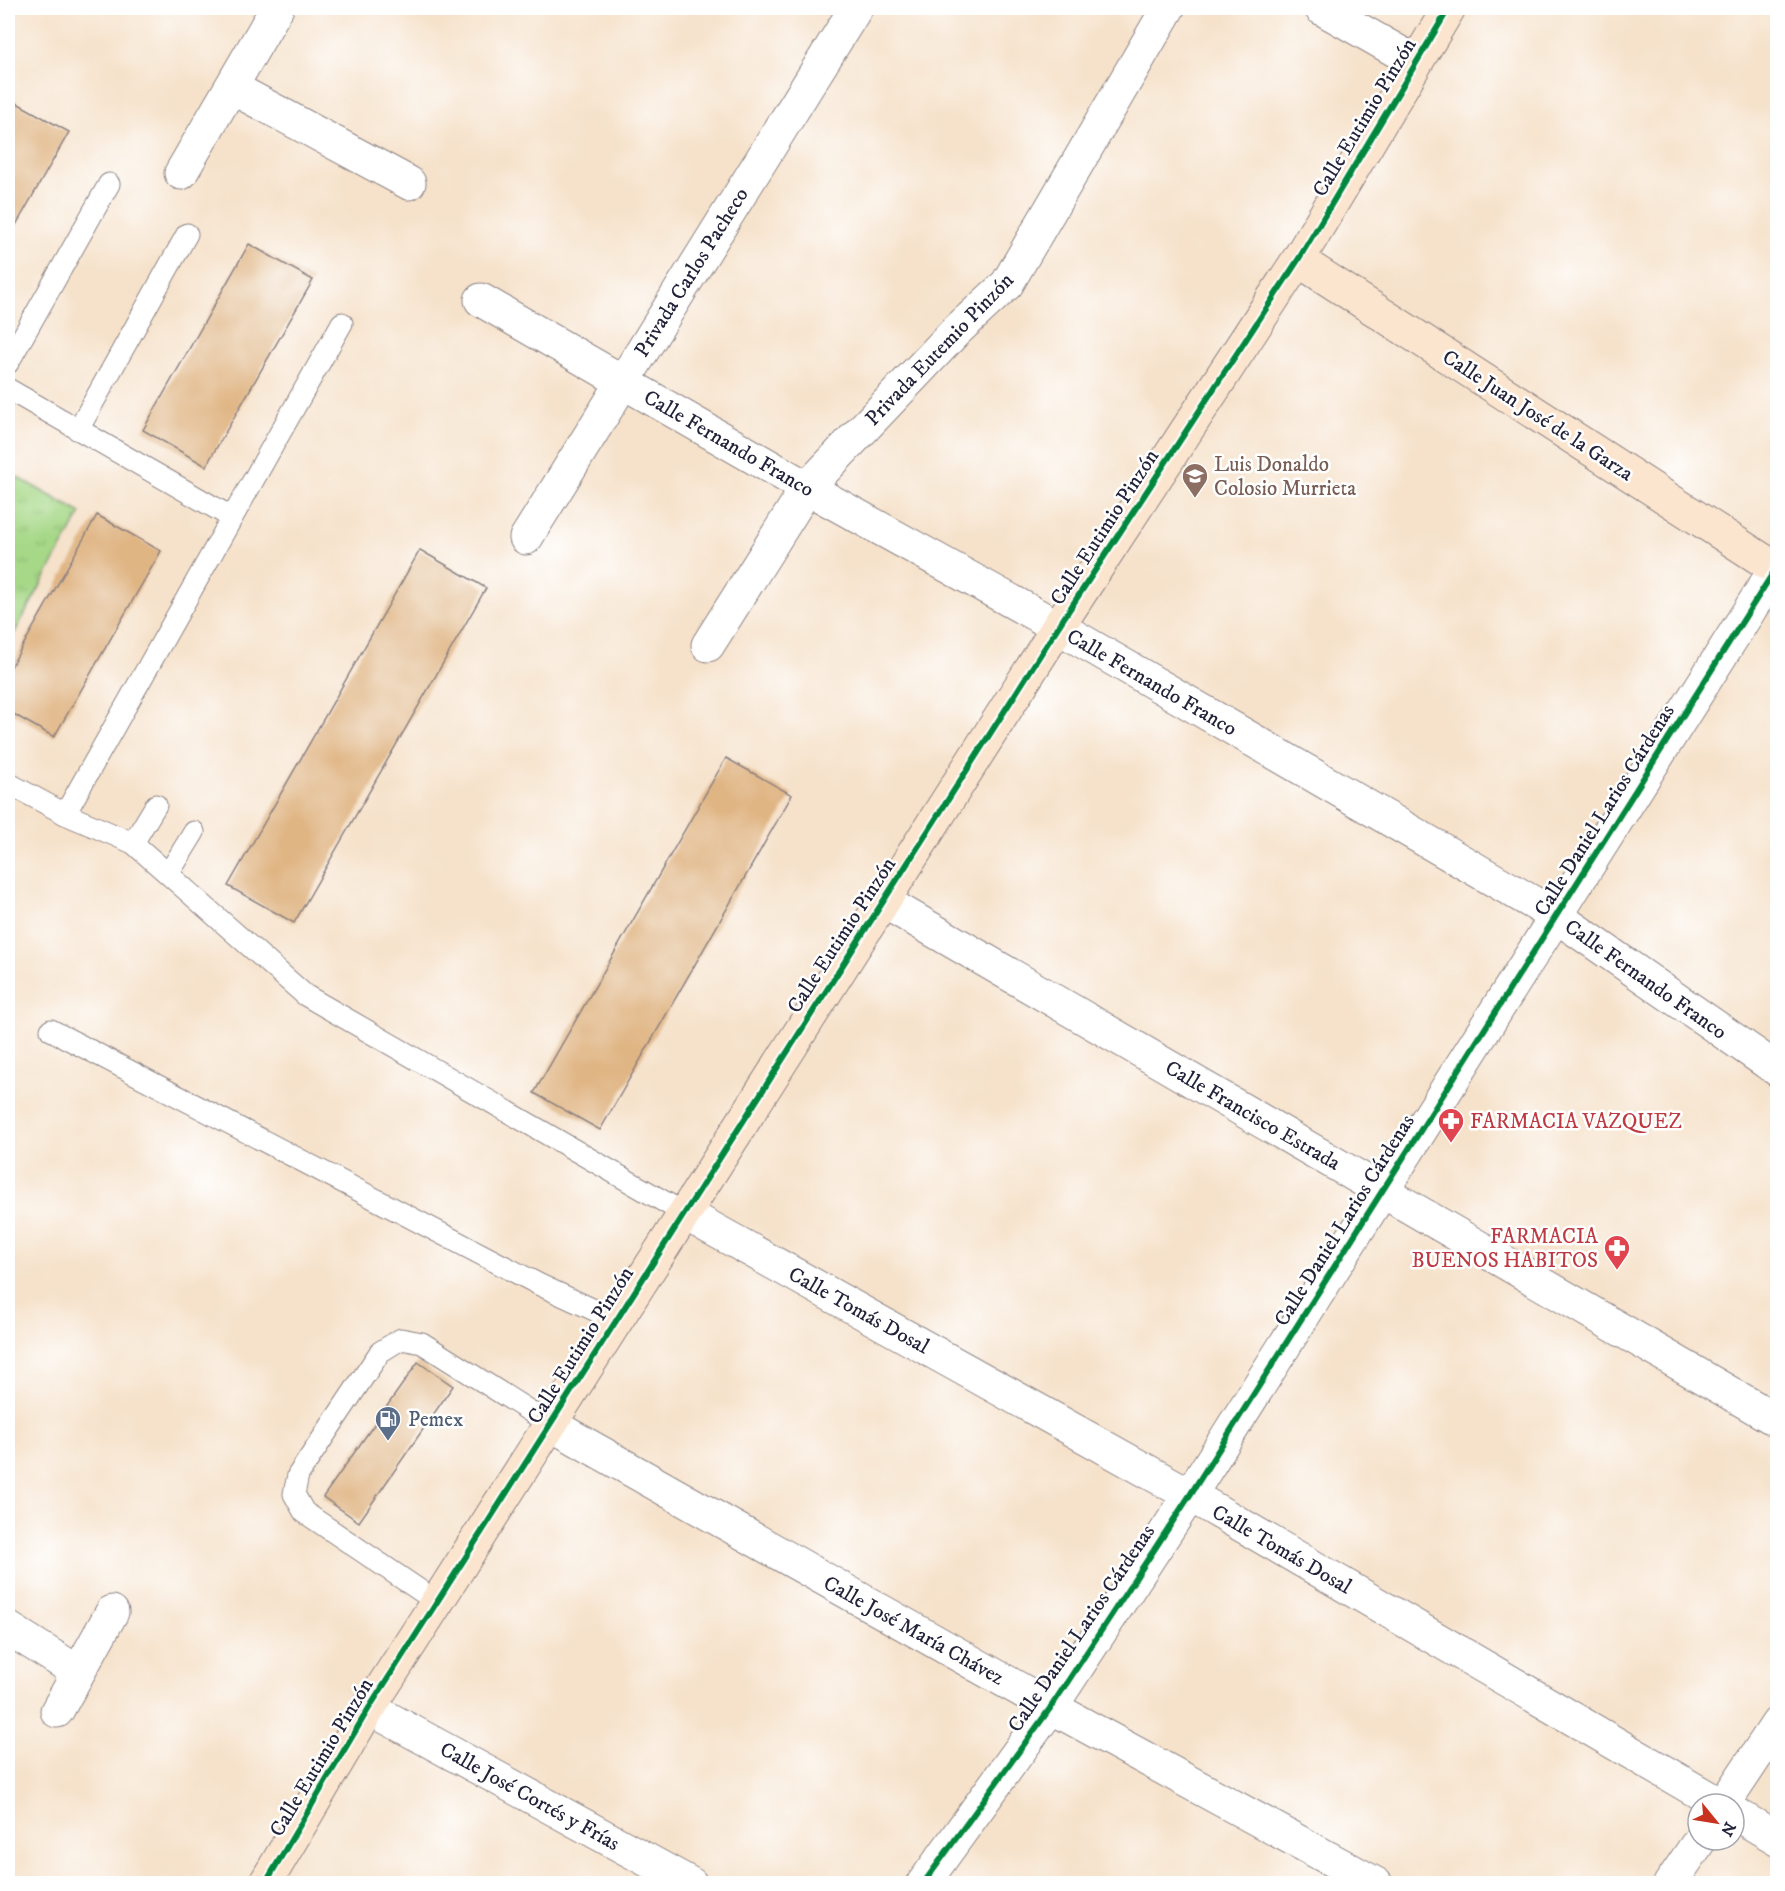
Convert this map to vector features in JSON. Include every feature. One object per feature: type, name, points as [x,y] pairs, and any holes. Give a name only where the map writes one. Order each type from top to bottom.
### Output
[{"type":"street","points":[[181,173],[277,8]]},
{"type":"street","name":"Privada Carlos Pacheco","points":[[526,538],[856,8]]},
{"type":"street","name":"Privada Eutemio Pinzón","points":[[708,645],[807,488],[955,332],[1007,284],[1168,8]]},
{"type":"street","points":[[1321,8],[1416,63]]},
{"type":"street","name":"Calle Eutimio Pinzón","points":[[265,1884],[369,1708],[436,1602],[883,901],[1298,260],[1449,8]]},
{"type":"street","points":[[231,87],[409,183]]},
{"type":"street","name":"Calle Juan José de la Garza","points":[[1298,260],[1777,568]]},
{"type":"street","name":"Calle Fernando Franco","points":[[481,300],[807,488],[1059,627],[1556,916],[1778,1070]]},
{"type":"street","name":"Calle Daniel Larios Cárdenas","points":[[923,1884],[1051,1707],[1190,1495],[1777,568]]},
{"type":"street","name":"Calle Francisco Estrada","points":[[883,901],[1778,1421]]},
{"type":"street","name":"Calle Tomás Dosal","points":[[684,1213],[1190,1495],[1698,1792]]},
{"type":"street","name":"Calle José María Chávez","points":[[550,1424],[1051,1707],[1376,1884]]},
{"type":"street","points":[[57,1710],[112,1611]]},
{"type":"street","points":[[8,1628],[78,1672]]},
{"type":"street","name":"Calle José Cortés y Frías","points":[[369,1708],[691,1884]]},
{"type":"street","points":[[1732,1792],[1778,1723]]},
{"type":"street","points":[[1746,1820],[1778,1839]]},
{"type":"street","points":[[1670,1884],[1692,1852]]},
{"type":"lane","points":[[8,363],[109,184]]},
{"type":"lane","points":[[78,430],[187,234]]},
{"type":"lane","points":[[65,814],[231,516],[342,323]]},
{"type":"lane","points":[[8,389],[231,516]]},
{"type":"lane","points":[[8,783],[65,814],[133,843],[305,996],[684,1213]]},
{"type":"lane","points":[[133,843],[156,805]]},
{"type":"lane","points":[[169,873],[194,832]]},
{"type":"lane","points":[[51,1030],[540,1285],[616,1320]]},
{"type":"lane","points":[[436,1602],[304,1512],[294,1494],[298,1476],[380,1352],[401,1339],[422,1343],[550,1424]]},
{"type":"green space","points":[[8,472],[81,513],[8,644]]},
{"type":"building","points":[[8,98],[69,132],[8,239]]},
{"type":"building","points":[[249,244],[313,280],[206,466],[143,430]]},
{"type":"building","points":[[97,515],[161,551],[54,737],[8,711],[8,672]]},
{"type":"building","points":[[420,550],[486,588],[294,923],[228,886]]},
{"type":"building","points":[[726,758],[792,795],[600,1130],[534,1093]]},
{"type":"building","name":"Pemex","points":[[418,1362],[453,1386],[359,1522],[323,1497]]},
{"type":"cycle path","points":[[265,1884],[369,1708],[1058,627],[1298,260],[1449,8]]},
{"type":"cycle path","points":[[923,1884],[1051,1707],[1190,1495],[1778,565]]},
{"type":"place","name":"Luis Donaldo Colosio Murrieta","points":[[1195,499]]},
{"type":"place","name":"FARMACIA VAZQUEZ","points":[[1451,1144]]},
{"type":"place","name":"FARMACIA BUENOS HABITOS","points":[[1617,1271]]},
{"type":"place","name":"Pemex","points":[[388,1442]]}]
